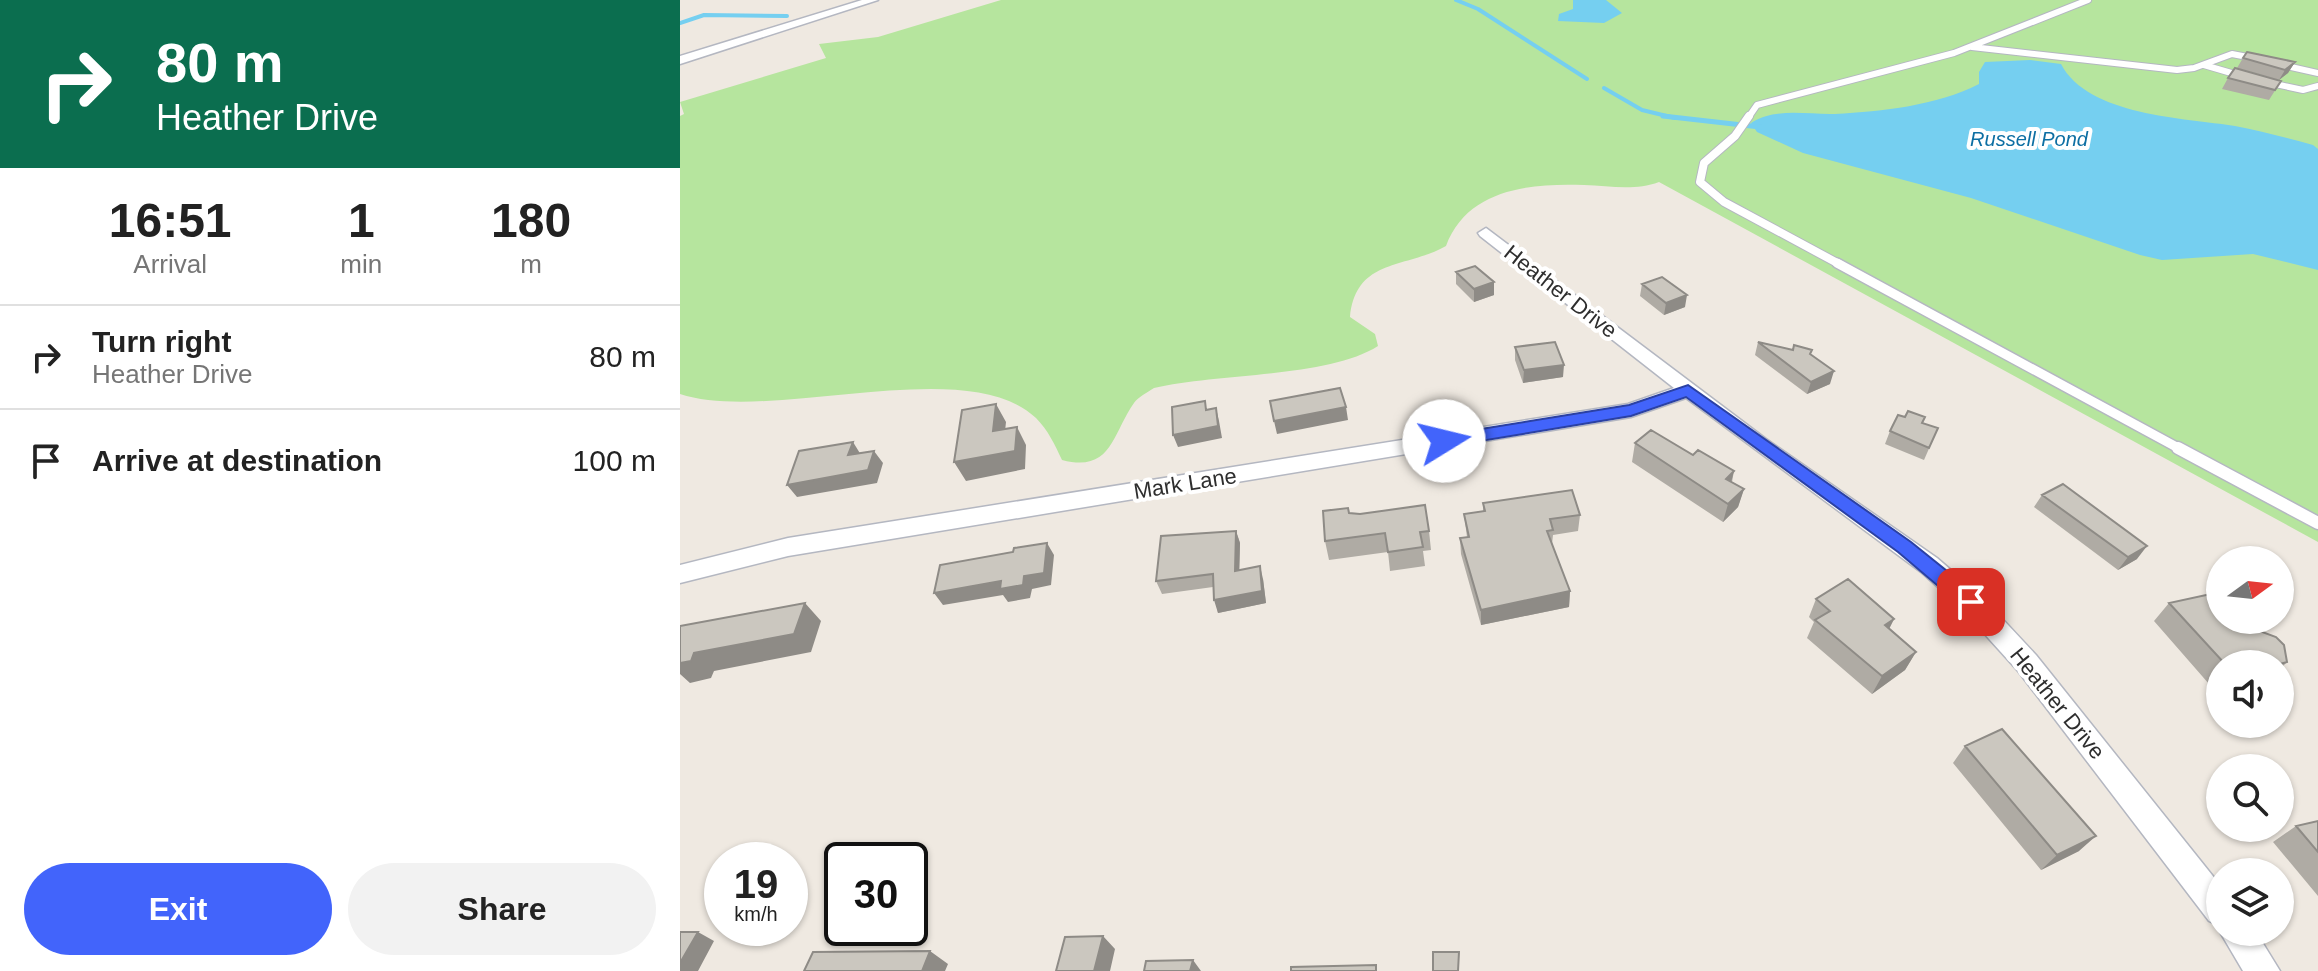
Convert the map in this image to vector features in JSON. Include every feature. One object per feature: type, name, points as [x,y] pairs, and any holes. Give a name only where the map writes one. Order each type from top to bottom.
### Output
[{"type":"street","points":[[680,60],[873,0]]},
{"type":"street","name":"Heather Drive","points":[[1486,233],[1688,390],[1905,547],[1971,602],[2027,663],[2206,892]]},
{"type":"street","name":"Mark Lane","points":[[680,574],[788,547],[1631,410],[1688,390]]},
{"type":"street","points":[[2246,946],[2263,971]]},
{"type":"lane","points":[[2088,0],[1971,47],[1870,77],[1770,100],[1754,107],[1743,124],[1700,169],[1700,182],[1712,195],[2318,523]]},
{"type":"lane","points":[[1971,47],[2177,70],[2204,65],[2232,54],[2261,60]]},
{"type":"lane","points":[[2275,63],[2318,73]]},
{"type":"lane","points":[[2204,65],[2250,78]]},
{"type":"lane","points":[[2262,81],[2299,89],[2318,86]]},
{"type":"green space","points":[[1001,0],[2318,0],[2318,542],[1659,182],[1632,187],[1563,185],[1522,188],[1485,201],[1469,212],[1456,227],[1446,246],[1385,268],[1362,284],[1354,298],[1350,317],[1375,334],[1378,346],[1331,364],[1154,388],[1136,401],[1108,448],[1091,461],[1079,463],[1062,460],[1036,418],[1005,399],[964,391],[917,389],[764,401],[718,401],[680,394],[680,116],[684,114],[680,102],[826,58],[819,44],[878,37]]},
{"type":"water","points":[[1573,0],[1606,0],[1622,13],[1604,23],[1558,21],[1559,14],[1573,9]]},
{"type":"water","name":"Russell Pond","points":[[2030,60],[2061,64],[2074,81],[2093,94],[2139,112],[2245,128],[2313,145],[2318,149],[2318,270],[2253,254],[2162,260],[2140,255],[1971,198],[1803,153],[1757,132],[1751,123],[1781,113],[1853,113],[1945,98],[1979,84],[1979,72],[1985,62]]},
{"type":"building","points":[[2247,52],[2295,62],[2285,70],[2243,58]]},
{"type":"building","points":[[2235,68],[2281,81],[2275,90],[2228,78]]},
{"type":"building","points":[[1475,266],[1494,282],[1474,289],[1456,272]]},
{"type":"building","points":[[1662,277],[1687,295],[1666,303],[1642,284]]},
{"type":"building","points":[[1555,342],[1564,365],[1524,370],[1515,347]]},
{"type":"building","points":[[1758,342],[1793,350],[1794,345],[1812,350],[1810,354],[1834,371],[1811,382]]},
{"type":"building","points":[[1340,388],[1346,407],[1274,421],[1270,401]]},
{"type":"building","points":[[1205,401],[1206,410],[1216,408],[1218,426],[1173,435],[1172,407]]},
{"type":"building","points":[[996,404],[993,431],[1017,427],[1015,451],[954,462],[962,410]]},
{"type":"building","points":[[1908,411],[1925,417],[1922,423],[1938,428],[1929,448],[1890,431],[1898,415],[1905,417]]},
{"type":"building","points":[[1651,430],[1693,455],[1698,450],[1734,471],[1726,479],[1744,489],[1728,504],[1635,443]]},
{"type":"building","points":[[853,442],[848,455],[874,451],[868,470],[787,485],[799,451]]},
{"type":"building","points":[[2063,484],[2147,546],[2128,557],[2042,495]]},
{"type":"building","points":[[1572,490],[1580,515],[1550,519],[1553,530],[1547,531],[1570,591],[1481,610],[1460,538],[1469,537],[1464,514],[1485,511],[1483,503]]},
{"type":"building","points":[[1425,505],[1429,531],[1420,532],[1423,547],[1388,552],[1385,533],[1325,541],[1323,511],[1348,508],[1349,513],[1360,514]]},
{"type":"building","points":[[1236,531],[1235,571],[1260,566],[1262,591],[1214,600],[1213,574],[1156,581],[1161,536]]},
{"type":"building","points":[[1047,543],[1044,573],[1024,576],[1023,585],[1000,589],[1001,581],[934,593],[940,565]]},
{"type":"building","points":[[1848,579],[1894,619],[1885,625],[1916,652],[1882,676],[1815,620],[1830,611],[1816,599]]},
{"type":"building","points":[[2206,595],[2206,634],[2268,634],[2276,637],[2285,650],[2212,650],[2169,603]]},
{"type":"building","points":[[805,603],[794,634],[694,653],[691,661],[680,663],[680,626]]},
{"type":"building","points":[[2002,729],[2096,836],[2057,855],[1965,746]]},
{"type":"building","points":[[2318,821],[2318,852],[2296,826]]},
{"type":"building","points":[[680,932],[698,932],[680,963]]},
{"type":"building","points":[[1103,936],[1094,971],[1056,971],[1065,937]]},
{"type":"building","points":[[930,951],[922,971],[804,971],[813,952]]},
{"type":"building","points":[[1433,952],[1459,952],[1458,971],[1433,971]]},
{"type":"building","points":[[1193,960],[1190,971],[1144,971],[1146,961]]},
{"type":"building","points":[[1376,965],[1376,971],[1291,971],[1291,967]]},
{"type":"waterway","points":[[1456,0],[1478,9],[1587,79]]},
{"type":"waterway","points":[[680,23],[704,15],[787,16]]},
{"type":"waterway","points":[[1604,88],[1642,110],[1670,117]]},
{"type":"waterway","points":[[1663,116],[1670,117]]},
{"type":"waterway","points":[[1670,117],[1760,127]]},
{"type":"waterway","points":[[1670,117],[1675,118]]},
{"type":"route","points":[[1444,441],[1631,410],[1662,402],[1688,390],[1905,547],[1971,602]]}]
